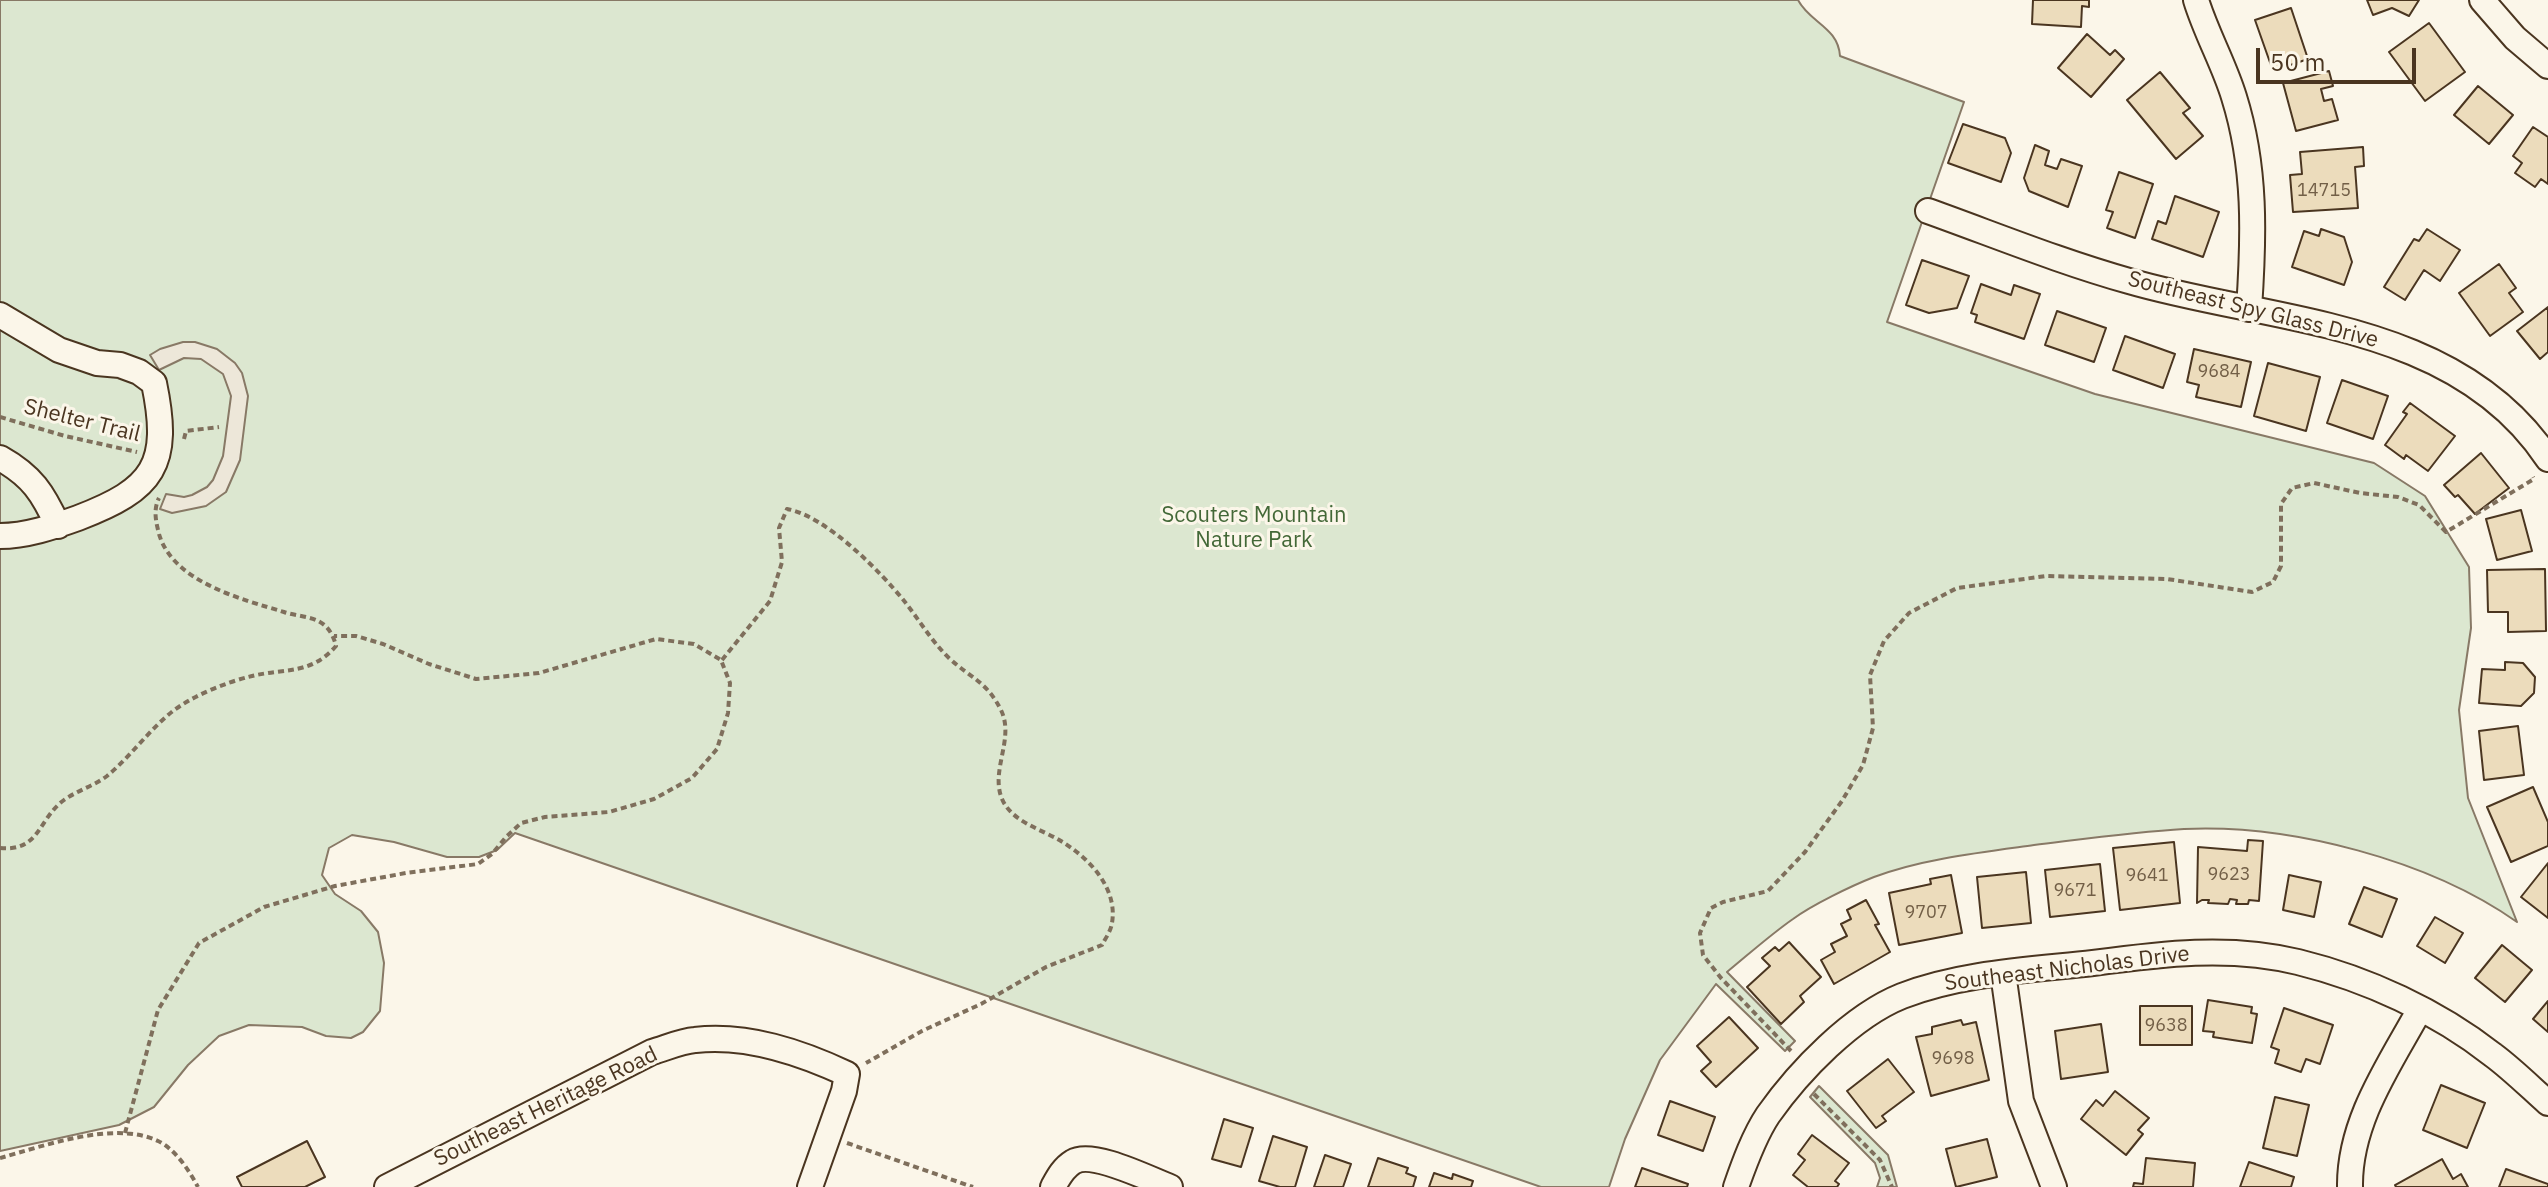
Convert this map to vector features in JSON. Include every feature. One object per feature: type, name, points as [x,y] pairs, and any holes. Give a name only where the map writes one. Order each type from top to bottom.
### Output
[{"type":"street","points":[[2196,0],[2234,95],[2247,145],[2253,196],[2249,309]]},
{"type":"street","points":[[2482,0],[2515,38],[2548,66]]},
{"type":"street","name":"Southeast Spy Glass Drive","points":[[1928,211],[2128,281],[2371,338],[2419,353],[2474,384],[2506,409],[2540,429],[2548,459]]},
{"type":"street","points":[[0,315],[59,350],[97,363],[120,365],[139,372],[154,383],[162,431],[157,457],[149,475],[134,492],[58,526],[0,536]]},
{"type":"street","points":[[0,458],[28,476],[44,495],[58,526]]},
{"type":"street","name":"Southeast Nicholas Drive","points":[[1736,1187],[1767,1117],[1803,1073],[1860,1018],[1901,997],[1932,986],[2003,973],[2189,951],[2295,961],[2381,989],[2485,1049],[2548,1103]]},
{"type":"street","points":[[2003,973],[2021,1101],[2054,1187]]},
{"type":"street","points":[[2350,1187],[2357,1135],[2369,1101],[2420,1009]]},
{"type":"street","name":"Southeast Heritage Road","points":[[387,1187],[652,1052],[691,1040],[731,1038],[753,1041],[824,1063],[847,1074]]},
{"type":"street","points":[[810,1187],[844,1091],[847,1074]]},
{"type":"street","points":[[1053,1187],[1062,1171],[1075,1160],[1109,1164],[1170,1187]]},
{"type":"path","name":"Shelter Trail","points":[[0,417],[76,439],[157,457]]},
{"type":"path","points":[[182,446],[186,431],[219,427]]},
{"type":"path","points":[[1789,1047],[1721,978],[1703,955],[1700,933],[1711,908],[1768,891],[1805,852],[1842,801],[1863,765],[1873,728],[1870,675],[1884,641],[1909,613],[1957,588],[2046,576],[2167,579],[2252,592],[2273,582],[2281,566],[2281,504],[2292,488],[2314,483],[2398,497],[2419,505],[2446,532],[2534,479],[2529,470],[2548,459]]},
{"type":"path","points":[[0,848],[22,847],[31,841],[57,806],[109,774],[174,710],[240,680],[302,669],[325,659],[336,646],[334,636],[320,622],[200,580],[171,558],[156,522],[156,503],[162,493]]},
{"type":"path","points":[[721,660],[770,601],[782,562],[779,528],[787,509],[802,511],[864,560],[904,600],[929,636],[951,660],[985,685],[1002,713],[1006,743],[998,773],[1003,800],[1020,820],[1063,841],[1090,865],[1111,892],[1112,924],[1102,945],[1046,967],[847,1074]]},
{"type":"path","points":[[125,1133],[158,1010],[199,943],[264,907],[335,886],[478,864],[492,854],[521,823],[545,817],[609,812],[654,799],[692,778],[717,749],[728,713],[730,683],[721,660],[694,644],[656,639],[539,673],[476,679],[429,664],[383,644],[356,636],[334,636]]},
{"type":"path","points":[[1803,1073],[1814,1093],[1880,1160],[1892,1187]]},
{"type":"path","points":[[0,1158],[76,1137],[125,1133],[157,1141],[175,1154],[198,1187]]},
{"type":"path","points":[[828,1137],[973,1187]]},
{"type":"green space","name":"Scouters Mountain Nature Park","points":[[0,0],[1798,0],[1834,38],[1840,56],[1964,102],[1887,322],[2095,394],[2374,463],[2425,496],[2469,567],[2471,628],[2459,710],[2468,798],[2517,922],[2482,900],[2401,864],[2358,850],[2269,833],[2225,829],[2146,832],[1994,850],[1912,865],[1865,881],[1810,908],[1727,972],[1795,1041],[1785,1051],[1716,984],[1660,1060],[1625,1139],[1609,1187],[1541,1187],[515,833],[497,850],[479,857],[447,857],[394,842],[352,835],[329,848],[322,875],[335,894],[361,911],[378,932],[384,963],[380,1011],[363,1032],[351,1038],[326,1036],[302,1027],[249,1025],[219,1036],[188,1065],[154,1107],[119,1125],[0,1151]]},
{"type":"green space","points":[[1819,1086],[1888,1155],[1897,1187],[1877,1187],[1880,1178],[1875,1163],[1810,1097]]},
{"type":"shaded area","points":[[183,342],[195,342],[217,349],[235,363],[242,373],[248,396],[240,460],[226,492],[206,506],[172,513],[160,509],[166,494],[192,495],[213,480],[223,456],[231,396],[223,374],[201,359],[184,358],[159,370],[150,355]]},
{"type":"building","points":[[2033,0],[2089,0],[2089,7],[2082,6],[2081,27],[2032,24]]},
{"type":"building","points":[[2367,0],[2419,0],[2409,16],[2392,8],[2373,15]]},
{"type":"building","points":[[2291,8],[2308,59],[2273,71],[2255,20]]},
{"type":"building","points":[[2429,23],[2465,72],[2425,101],[2389,52]]},
{"type":"building","points":[[2087,34],[2110,55],[2115,50],[2124,59],[2091,97],[2058,68]]},
{"type":"building","points":[[2329,71],[2333,86],[2321,89],[2324,101],[2332,99],[2338,120],[2296,131],[2283,83]]},
{"type":"building","points":[[2160,72],[2190,108],[2183,113],[2203,136],[2176,159],[2127,100]]},
{"type":"building","points":[[2478,86],[2513,115],[2489,144],[2454,115]]},
{"type":"building","points":[[1963,124],[2005,138],[2011,153],[2001,182],[1948,163]]},
{"type":"building","points":[[2533,127],[2548,137],[2548,184],[2541,179],[2535,187],[2515,173],[2522,163],[2513,156]]},
{"type":"building","points":[[2035,145],[2049,151],[2045,165],[2057,169],[2061,159],[2082,166],[2068,207],[2029,191],[2024,178]]},
{"type":"building","points":[[2363,147],[2364,166],[2355,167],[2358,208],[2293,212],[2290,175],[2302,174],[2300,152]]},
{"type":"building","points":[[2119,172],[2153,184],[2135,238],[2107,228],[2113,212],[2106,210]]},
{"type":"building","points":[[2175,196],[2219,212],[2203,257],[2152,239],[2158,221],[2166,224]]},
{"type":"building","points":[[2321,229],[2344,237],[2352,262],[2344,285],[2292,267],[2304,231],[2319,236]]},
{"type":"building","points":[[2427,229],[2460,250],[2440,281],[2424,270],[2405,300],[2384,287],[2414,239],[2419,241]]},
{"type":"building","points":[[1922,260],[1969,276],[1957,308],[1929,313],[1906,305]]},
{"type":"building","points":[[2499,264],[2516,288],[2509,293],[2523,312],[2490,336],[2459,293]]},
{"type":"building","points":[[1981,284],[2011,295],[2014,285],[2040,294],[2024,339],[1975,322],[1977,315],[1971,313]]},
{"type":"building","points":[[2548,307],[2548,352],[2540,359],[2517,331]]},
{"type":"building","points":[[2057,311],[2106,328],[2094,362],[2045,345]]},
{"type":"building","points":[[2125,336],[2175,354],[2163,388],[2113,370]]},
{"type":"building","points":[[2194,349],[2251,362],[2241,407],[2196,397],[2199,385],[2187,382]]},
{"type":"building","points":[[2268,363],[2320,377],[2306,431],[2254,416]]},
{"type":"building","points":[[2342,380],[2388,396],[2373,439],[2327,423]]},
{"type":"building","points":[[2410,403],[2455,436],[2428,471],[2385,445],[2407,414],[2403,412]]},
{"type":"building","points":[[2481,453],[2509,488],[2475,514],[2444,485]]},
{"type":"building","points":[[2521,510],[2532,551],[2497,560],[2486,519]]},
{"type":"building","points":[[2545,569],[2546,631],[2508,632],[2508,612],[2488,612],[2487,570]]},
{"type":"building","points":[[2505,662],[2523,663],[2535,677],[2534,693],[2521,706],[2479,703],[2482,669],[2505,670]]},
{"type":"building","points":[[2518,726],[2524,775],[2484,780],[2479,731]]},
{"type":"building","points":[[2533,787],[2548,822],[2548,846],[2511,862],[2487,807]]},
{"type":"building","points":[[2248,840],[2263,841],[2259,901],[2236,904],[2237,900],[2230,899],[2228,904],[2208,903],[2209,900],[2197,903],[2198,847],[2247,851]]},
{"type":"building","points":[[2174,842],[2180,903],[2120,910],[2113,848]]},
{"type":"building","points":[[2548,863],[2548,918],[2521,897]]},
{"type":"building","points":[[2100,864],[2105,911],[2050,917],[2045,870]]},
{"type":"building","points":[[2026,872],[2031,923],[1982,928],[1977,877]]},
{"type":"building","points":[[1951,875],[1962,933],[1899,945],[1889,893],[1931,884],[1930,879]]},
{"type":"building","points":[[2289,875],[2321,882],[2314,917],[2283,910]]},
{"type":"building","points":[[2364,887],[2397,899],[2382,937],[2349,924]]},
{"type":"building","points":[[1866,900],[1890,952],[1834,984],[1821,960],[1835,952],[1831,944],[1847,936],[1841,924],[1851,919],[1847,910]]},
{"type":"building","points":[[2435,917],[2463,933],[2445,963],[2417,946]]},
{"type":"building","points":[[1789,942],[1821,977],[1800,996],[1804,1002],[1781,1024],[1747,987],[1770,966],[1762,958],[1775,947],[1779,951]]},
{"type":"building","points":[[2502,945],[2532,970],[2505,1002],[2475,978]]},
{"type":"building","points":[[2208,1000],[2252,1007],[2251,1013],[2257,1014],[2252,1043],[2213,1037],[2214,1032],[2203,1031]]},
{"type":"building","points":[[2548,1001],[2548,1032],[2533,1019]]},
{"type":"building","points":[[2140,1006],[2192,1006],[2192,1045],[2140,1045]]},
{"type":"building","points":[[2284,1008],[2333,1025],[2320,1064],[2306,1059],[2301,1072],[2275,1063],[2279,1050],[2271,1047]]},
{"type":"building","points":[[1729,1017],[1758,1048],[1716,1087],[1701,1071],[1711,1062],[1697,1046]]},
{"type":"building","points":[[1961,1020],[1963,1025],[1976,1022],[1989,1080],[1931,1096],[1916,1037],[1932,1034],[1932,1027]]},
{"type":"building","points":[[2101,1024],[2108,1072],[2061,1079],[2055,1031]]},
{"type":"building","points":[[1888,1059],[1914,1092],[1882,1116],[1886,1121],[1876,1128],[1847,1091]]},
{"type":"building","points":[[2441,1085],[2485,1103],[2467,1148],[2423,1130]]},
{"type":"building","points":[[2115,1091],[2149,1118],[2138,1130],[2143,1134],[2126,1155],[2081,1119],[2096,1100],[2103,1106]]},
{"type":"building","points":[[2275,1097],[2309,1105],[2297,1156],[2263,1148]]},
{"type":"building","points":[[1670,1101],[1715,1117],[1703,1151],[1658,1135]]},
{"type":"building","points":[[1224,1119],[1253,1128],[1241,1167],[1212,1159]]},
{"type":"building","points":[[1812,1135],[1849,1163],[1835,1181],[1839,1184],[1837,1187],[1808,1187],[1793,1175],[1805,1160],[1798,1154]]},
{"type":"building","points":[[1273,1136],[1307,1147],[1295,1187],[1280,1187],[1259,1181]]},
{"type":"building","points":[[1987,1139],[1997,1177],[1956,1187],[1946,1149]]},
{"type":"building","points":[[307,1141],[325,1177],[305,1187],[242,1187],[237,1177]]},
{"type":"building","points":[[1325,1155],[1351,1164],[1343,1187],[1314,1187]]},
{"type":"building","points":[[1378,1158],[1408,1168],[1406,1173],[1416,1177],[1413,1187],[1368,1187]]},
{"type":"building","points":[[2146,1158],[2195,1163],[2193,1187],[2133,1187],[2134,1183],[2143,1184]]},
{"type":"building","points":[[2442,1159],[2453,1179],[2461,1174],[2468,1187],[2396,1187],[2395,1185]]},
{"type":"building","points":[[2249,1162],[2294,1177],[2291,1187],[2240,1187]]},
{"type":"building","points":[[1642,1168],[1688,1184],[1687,1187],[1635,1187]]},
{"type":"building","points":[[2506,1169],[2548,1184],[2548,1187],[2499,1187]]},
{"type":"building","points":[[1434,1173],[1452,1179],[1453,1174],[1473,1181],[1471,1187],[1429,1187]]}]
